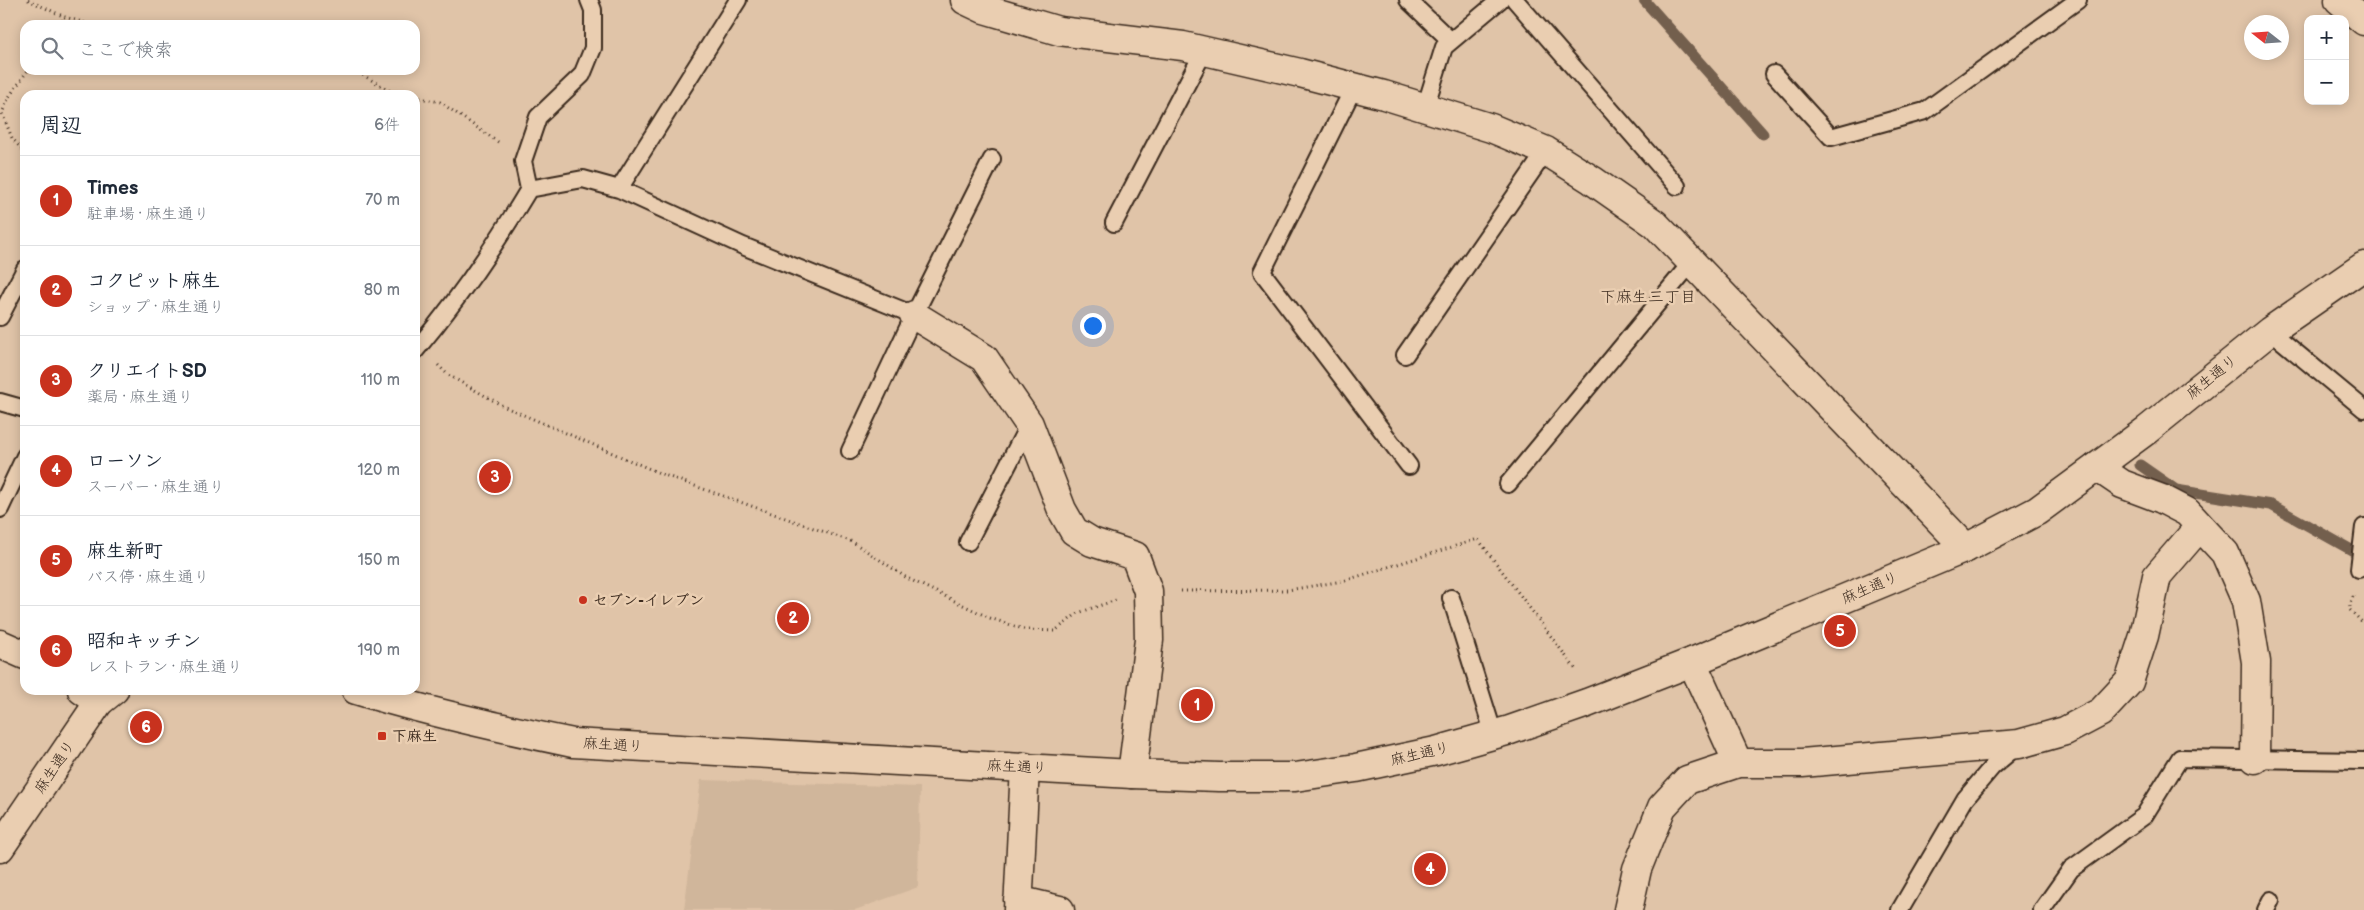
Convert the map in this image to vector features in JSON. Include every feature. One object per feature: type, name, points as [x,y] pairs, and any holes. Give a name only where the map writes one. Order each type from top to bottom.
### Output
[{"type":"street","points":[[965,0],[984,9],[1059,31],[1204,50],[1354,88],[1491,128],[1546,151],[1592,180],[1655,224],[1966,548]]},
{"type":"street","points":[[2339,0],[2364,21]]},
{"type":"street","name":"麻生通り","points":[[373,695],[495,727],[573,743],[1132,774],[1295,777],[1356,768],[1436,751],[1494,735],[1587,703],[1692,662],[1966,548],[2038,511],[2097,467],[2270,330],[2364,266]]},
{"type":"street","points":[[914,315],[984,358],[1029,424],[1062,510],[1074,531],[1092,542],[1135,556],[1148,591],[1149,640],[1132,774]]},
{"type":"street","points":[[2097,467],[2122,484],[2162,498],[2186,512],[2225,553],[2246,601],[2256,662],[2255,759]]},
{"type":"street","points":[[1628,910],[1638,870],[1662,806],[1687,780],[1738,763],[1802,763],[2019,744],[2065,730],[2101,712],[2129,682],[2144,636],[2158,576],[2200,526]]},
{"type":"street","points":[[0,644],[20,653]]},
{"type":"street","points":[[1692,662],[1738,763]]},
{"type":"street","name":"麻生通り","points":[[0,848],[97,695]]},
{"type":"street","points":[[1025,767],[1018,905],[1060,910]]},
{"type":"lane","points":[[420,344],[488,257],[530,189],[523,161],[538,117],[582,75],[593,48],[593,10],[589,0]]},
{"type":"lane","points":[[619,189],[738,0]]},
{"type":"lane","points":[[1408,0],[1451,41]]},
{"type":"lane","points":[[1425,108],[1444,47],[1500,0]]},
{"type":"lane","points":[[1515,0],[1677,186]]},
{"type":"lane","points":[[1774,74],[1831,137],[1925,111],[2078,0]]},
{"type":"lane","points":[[1114,223],[1204,50]]},
{"type":"lane","points":[[1354,88],[1262,272],[1409,466]]},
{"type":"lane","points":[[1405,355],[1546,151]]},
{"type":"lane","points":[[850,451],[914,315],[992,159]]},
{"type":"lane","points":[[530,189],[582,179],[619,189],[743,246],[914,315]]},
{"type":"lane","points":[[1508,484],[1691,263]]},
{"type":"lane","points":[[0,317],[20,279]]},
{"type":"lane","points":[[2270,330],[2364,409]]},
{"type":"lane","points":[[0,402],[20,408]]},
{"type":"lane","points":[[968,542],[1029,424]]},
{"type":"lane","points":[[0,509],[20,467]]},
{"type":"lane","points":[[2359,569],[2363,529]]},
{"type":"lane","points":[[1450,598],[1494,735]]},
{"type":"lane","points":[[1900,910],[1965,799],[1992,767],[2019,744]]},
{"type":"lane","points":[[2042,910],[2071,869],[2144,816],[2180,758],[2364,761]]},
{"type":"path","points":[[28,0],[75,20]]},
{"type":"path","points":[[20,147],[12,138],[2,112],[9,97],[24,75]]},
{"type":"path","points":[[363,75],[389,90]]},
{"type":"path","points":[[420,98],[440,102],[476,125],[523,161]]},
{"type":"path","points":[[420,351],[448,375],[504,407],[664,475],[852,542],[908,578],[990,618],[1026,630],[1055,631],[1078,613],[1104,603],[1148,591],[1288,590],[1343,581],[1478,539],[1582,678]]},
{"type":"path","points":[[2359,569],[2349,609],[2364,624]]},
{"type":"shaded area","points":[[701,780],[920,787],[918,887],[855,910],[684,910]]},
{"type":"waterway","points":[[1644,0],[1763,134]]},
{"type":"waterway","points":[[2140,465],[2176,490],[2271,505],[2364,557]]},
{"type":"place","name":"クリエイトSD","points":[[495,477]]},
{"type":"place","name":"セブン-イレブン","points":[[583,600]]},
{"type":"place","name":"コクピット麻生","points":[[793,618]]},
{"type":"place","name":"麻生新町","points":[[1840,631]]},
{"type":"place","name":"Times","points":[[1197,705]]},
{"type":"place","name":"昭和キッチン","points":[[146,727]]},
{"type":"place","name":"下麻生","points":[[382,736]]},
{"type":"place","name":"ローソン","points":[[1430,869]]},
{"type":"district","name":"下麻生三丁目","points":[[1648,297]]}]
